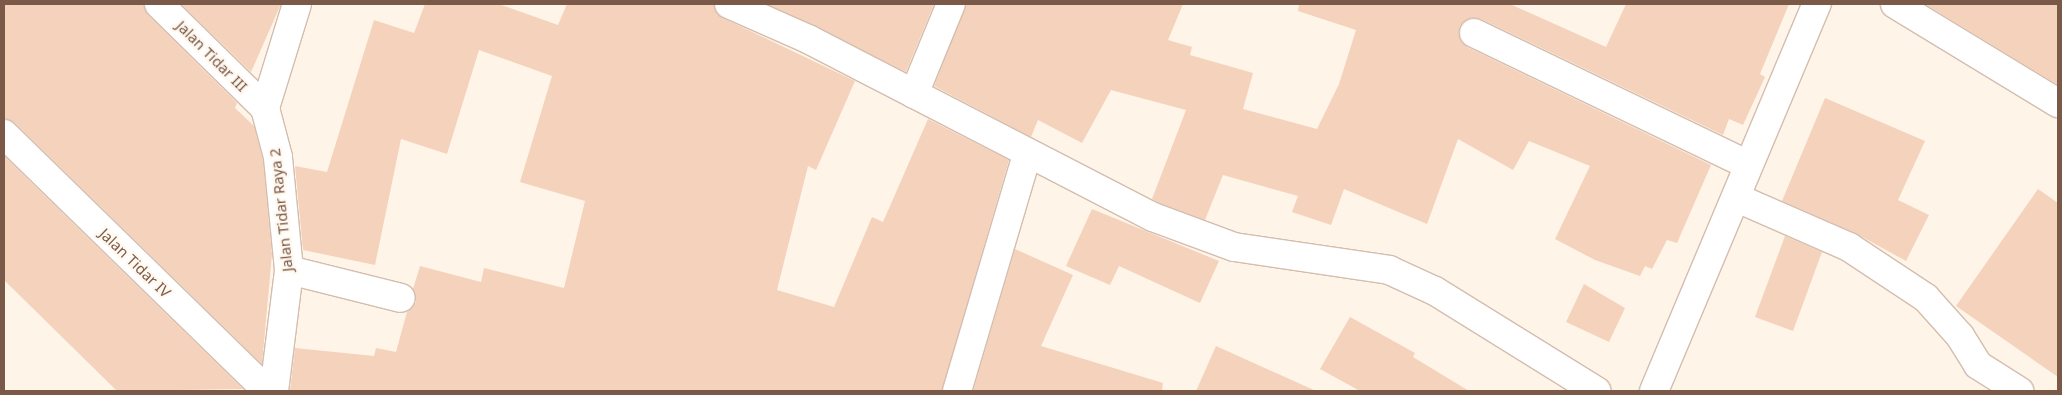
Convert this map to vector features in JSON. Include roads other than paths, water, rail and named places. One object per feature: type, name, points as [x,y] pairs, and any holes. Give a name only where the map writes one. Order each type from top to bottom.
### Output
[{"type":"street","name":"Jalan Tidar III","points":[[159,4],[265,108]]},
{"type":"street","points":[[265,108],[297,4]]},
{"type":"street","points":[[729,4],[808,39],[1027,154],[1153,217],[1234,246],[1389,270],[1435,291],[1596,391]]},
{"type":"street","points":[[914,94],[951,4]]},
{"type":"street","points":[[1654,391],[1737,198],[1748,165],[1818,4]]},
{"type":"street","points":[[1895,4],[2058,103]]},
{"type":"street","points":[[1474,33],[1748,165]]},
{"type":"street","name":"Jalan Tidar Raya 2","points":[[265,108],[278,156],[289,270],[274,391]]},
{"type":"street","name":"Jalan Tidar IV","points":[[4,134],[267,391]]},
{"type":"street","points":[[957,391],[1027,154]]},
{"type":"street","points":[[1737,198],[1850,247],[1926,298],[1960,336],[1978,365],[2020,391]]},
{"type":"street","points":[[289,270],[401,298]]}]
